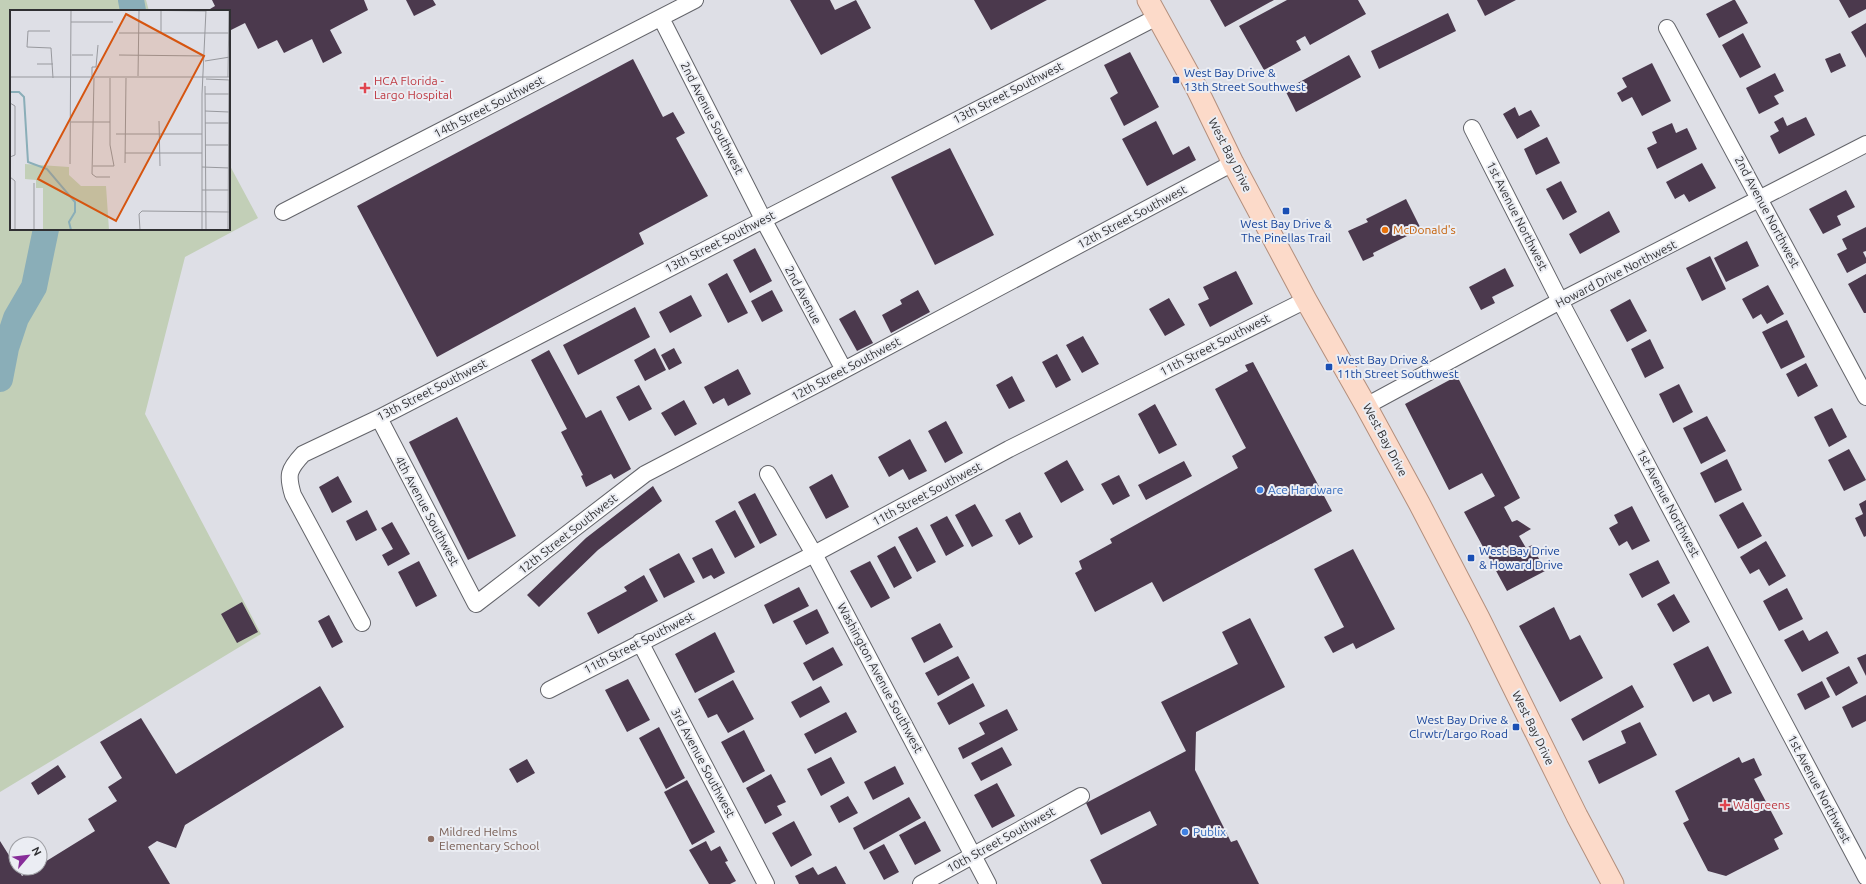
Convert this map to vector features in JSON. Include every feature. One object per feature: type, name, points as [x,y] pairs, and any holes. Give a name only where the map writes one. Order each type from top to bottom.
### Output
[{"type":"main road","name":"West Bay Drive","points":[[1152,9],[1198,89],[1234,163],[1306,300],[1366,406],[1479,618],[1577,816],[1613,884]]},
{"type":"street","name":"14th Street Southwest","points":[[283,212],[695,0]]},
{"type":"street","name":"13th Street Southwest","points":[[362,623],[293,496],[289,481],[289,472],[303,454],[379,418],[763,219],[1152,9]]},
{"type":"street","name":"2nd Avenue Southwest","points":[[660,18],[763,219]]},
{"type":"street","name":"2nd Avenue Northwest","points":[[1667,28],[1761,199],[1866,397]]},
{"type":"street","name":"1st Avenue Northwest","points":[[1472,128],[1560,302],[1866,877]]},
{"type":"street","name":"Howard Drive Northwest","points":[[1366,406],[1560,302],[1866,144]]},
{"type":"street","name":"12th Street Southwest","points":[[476,604],[645,474],[1234,163]]},
{"type":"street","name":"2nd Avenue","points":[[763,219],[844,370]]},
{"type":"street","name":"11th Street Southwest","points":[[549,690],[814,554],[1016,446],[1306,300]]},
{"type":"street","name":"4th Avenue Southwest","points":[[379,418],[476,604]]},
{"type":"street","name":"Washington Avenue Southwest","points":[[768,474],[814,554],[988,884]]},
{"type":"street","name":"3rd Avenue Southwest","points":[[640,642],[766,884]]},
{"type":"street","name":"10th Street Southwest","points":[[921,884],[973,854],[1081,796]]},
{"type":"green space","points":[[0,0],[146,0],[149,10],[10,10],[10,230],[230,230],[230,166],[258,218],[185,257],[145,414],[261,634],[0,792]]},
{"type":"building","points":[[212,0],[364,0],[368,10],[330,30],[342,53],[323,63],[312,39],[284,53],[277,40],[258,49],[245,23],[230,30],[230,10],[210,10],[215,6]]},
{"type":"building","points":[[406,0],[433,0],[436,5],[414,16]]},
{"type":"building","points":[[790,0],[830,0],[835,10],[856,0],[871,28],[821,55]]},
{"type":"building","points":[[974,0],[1047,0],[991,30]]},
{"type":"building","points":[[1210,0],[1274,0],[1225,27]]},
{"type":"building","points":[[1287,0],[1358,0],[1366,14],[1310,45],[1305,36],[1296,41],[1301,50],[1264,70],[1239,26]]},
{"type":"building","points":[[1477,0],[1516,0],[1485,16]]},
{"type":"building","points":[[1735,0],[1748,23],[1719,38],[1706,14]]},
{"type":"building","points":[[1839,0],[1866,0],[1866,9],[1849,18]]},
{"type":"building","points":[[1448,13],[1456,31],[1379,69],[1371,51]]},
{"type":"building","points":[[1866,23],[1866,58],[1851,32]]},
{"type":"building","points":[[1743,33],[1761,67],[1740,78],[1722,45]]},
{"type":"building","points":[[1130,52],[1159,107],[1124,126],[1110,98],[1118,93],[1104,65]]},
{"type":"building","points":[[1840,53],[1846,66],[1831,73],[1825,59]]},
{"type":"building","points":[[1349,55],[1361,77],[1296,112],[1285,90]]},
{"type":"building","points":[[633,59],[663,117],[673,112],[685,133],[676,138],[708,196],[639,233],[644,244],[437,357],[357,206]]},
{"type":"building","points":[[1652,63],[1671,101],[1642,116],[1632,97],[1622,102],[1617,93],[1627,87],[1622,78]]},
{"type":"building","points":[[1775,73],[1784,91],[1774,96],[1779,104],[1759,114],[1746,88]]},
{"type":"building","points":[[1515,107],[1519,116],[1531,110],[1540,126],[1517,139],[1503,114]]},
{"type":"building","points":[[1783,117],[1787,126],[1806,117],[1815,135],[1779,154],[1770,136],[1779,131],[1774,122]]},
{"type":"building","points":[[1156,121],[1173,155],[1189,146],[1196,160],[1147,186],[1122,139]]},
{"type":"building","points":[[1672,123],[1676,133],[1687,128],[1697,149],[1657,169],[1647,148],[1657,143],[1652,132]]},
{"type":"building","points":[[1547,137],[1560,163],[1536,175],[1524,149]]},
{"type":"building","points":[[950,148],[994,235],[935,265],[891,177]]},
{"type":"building","points":[[1702,163],[1716,188],[1689,202],[1684,194],[1675,199],[1666,182]]},
{"type":"building","points":[[1561,181],[1577,212],[1563,220],[1546,189]]},
{"type":"building","points":[[1846,190],[1855,207],[1837,216],[1841,225],[1823,234],[1809,209]]},
{"type":"building","name":"McDonald's","points":[[1406,199],[1421,229],[1373,253],[1374,256],[1363,261],[1348,231],[1368,222],[1366,219]]},
{"type":"building","points":[[1609,211],[1620,232],[1580,254],[1569,234]]},
{"type":"building","points":[[1866,227],[1866,251],[1863,252],[1866,258],[1866,263],[1847,273],[1837,254],[1847,249],[1842,239]]},
{"type":"building","points":[[1747,241],[1759,266],[1726,282],[1714,258]]},
{"type":"building","points":[[755,248],[772,281],[750,293],[733,260]]},
{"type":"building","points":[[1710,256],[1726,289],[1702,301],[1686,268]]},
{"type":"building","points":[[1505,268],[1514,286],[1492,297],[1495,303],[1481,310],[1469,287]]},
{"type":"building","points":[[1236,271],[1253,304],[1210,327],[1198,304],[1209,299],[1203,287]]},
{"type":"building","points":[[727,273],[748,313],[728,323],[708,284]]},
{"type":"building","points":[[1866,274],[1866,313],[1864,313],[1848,284]]},
{"type":"building","points":[[1768,285],[1784,314],[1767,324],[1761,314],[1753,319],[1742,299]]},
{"type":"building","points":[[772,290],[783,311],[762,322],[751,301]]},
{"type":"building","points":[[918,290],[930,312],[891,333],[882,315],[902,304],[900,300]]},
{"type":"building","points":[[691,295],[702,316],[670,333],[659,312]]},
{"type":"building","points":[[1169,298],[1185,325],[1165,336],[1149,309]]},
{"type":"building","points":[[1630,299],[1647,331],[1627,342],[1610,310]]},
{"type":"building","points":[[635,307],[650,337],[578,375],[563,345]]},
{"type":"building","points":[[855,310],[873,343],[857,351],[839,319]]},
{"type":"building","points":[[1787,320],[1805,357],[1781,369],[1762,332]]},
{"type":"building","points":[[1083,336],[1099,364],[1082,373],[1066,345]]},
{"type":"building","points":[[1650,339],[1664,368],[1645,378],[1631,349]]},
{"type":"building","points":[[655,348],[666,370],[645,381],[634,360]]},
{"type":"building","points":[[674,348],[682,363],[669,370],[661,355]]},
{"type":"building","points":[[549,350],[586,418],[601,410],[631,469],[614,479],[611,474],[586,487],[581,476],[583,475],[561,432],[567,429],[531,360]]},
{"type":"building","points":[[1057,354],[1071,380],[1056,388],[1042,362]]},
{"type":"building","name":"Ace Hardware","points":[[1253,362],[1332,511],[1163,602],[1152,582],[1095,612],[1075,573],[1082,569],[1079,561],[1112,543],[1110,539],[1238,468],[1232,456],[1246,448],[1215,389],[1248,371],[1245,365]]},
{"type":"building","points":[[1806,363],[1818,386],[1798,397],[1786,374]]},
{"type":"building","points":[[738,369],[751,394],[728,406],[724,398],[713,404],[704,387]]},
{"type":"building","points":[[1012,376],[1025,401],[1009,409],[996,385]]},
{"type":"building","points":[[1457,376],[1520,498],[1504,507],[1512,522],[1517,520],[1531,529],[1519,536],[1526,548],[1532,545],[1545,571],[1507,591],[1464,512],[1495,496],[1482,473],[1449,490],[1405,404]]},
{"type":"building","points":[[1679,384],[1693,412],[1673,423],[1659,394]]},
{"type":"building","points":[[639,385],[652,409],[629,421],[616,397]]},
{"type":"building","points":[[684,400],[697,424],[675,436],[661,413]]},
{"type":"building","points":[[1155,404],[1177,445],[1159,454],[1138,414]]},
{"type":"building","points":[[1832,408],[1847,437],[1829,447],[1814,417]]},
{"type":"building","points":[[1707,416],[1726,451],[1701,464],[1683,428]]},
{"type":"building","points":[[457,417],[516,536],[468,560],[409,442]]},
{"type":"building","points":[[946,421],[963,453],[945,463],[928,431]]},
{"type":"building","points":[[910,439],[927,471],[909,480],[903,469],[889,477],[878,457]]},
{"type":"building","points":[[1849,449],[1866,480],[1844,491],[1828,460]]},
{"type":"building","points":[[1727,459],[1742,490],[1715,503],[1700,473]]},
{"type":"building","points":[[1067,460],[1084,490],[1061,503],[1044,473]]},
{"type":"building","points":[[1184,461],[1192,476],[1146,500],[1138,485]]},
{"type":"building","points":[[832,474],[849,507],[826,519],[809,487]]},
{"type":"building","points":[[1119,475],[1130,496],[1113,505],[1101,484]]},
{"type":"building","points":[[338,476],[352,502],[332,513],[319,487]]},
{"type":"building","points":[[653,486],[662,501],[598,550],[539,607],[527,595],[586,538]]},
{"type":"building","points":[[755,493],[777,535],[760,544],[738,502]]},
{"type":"building","points":[[1866,500],[1866,536],[1864,537],[1855,518],[1863,514],[1859,504]]},
{"type":"building","points":[[1743,502],[1762,536],[1738,549],[1719,515]]},
{"type":"building","points":[[975,504],[993,536],[972,547],[955,515]]},
{"type":"building","points":[[1632,506],[1650,541],[1632,550],[1627,541],[1619,546],[1609,528],[1618,523],[1614,515]]},
{"type":"building","points":[[367,510],[377,530],[356,541],[346,521]]},
{"type":"building","points":[[735,510],[755,547],[735,558],[715,521]]},
{"type":"building","points":[[1020,512],[1033,537],[1019,545],[1005,520]]},
{"type":"building","points":[[947,516],[964,546],[946,556],[930,525]]},
{"type":"building","points":[[392,522],[410,554],[388,566],[382,555],[393,549],[381,528]]},
{"type":"building","points":[[917,527],[936,562],[917,572],[898,537]]},
{"type":"building","points":[[1766,541],[1786,576],[1769,586],[1759,569],[1750,574],[1740,557]]},
{"type":"building","points":[[895,546],[912,578],[894,588],[877,556]]},
{"type":"building","points":[[712,548],[725,573],[714,579],[711,575],[703,579],[692,558]]},
{"type":"building","points":[[1353,549],[1395,629],[1356,649],[1353,643],[1333,653],[1324,637],[1344,627],[1314,569]]},
{"type":"building","points":[[679,553],[695,582],[664,598],[649,569]]},
{"type":"building","points":[[1658,560],[1670,583],[1642,598],[1629,574]]},
{"type":"building","points":[[419,561],[437,596],[416,607],[398,572]]},
{"type":"building","points":[[870,561],[890,598],[871,608],[850,571]]},
{"type":"building","points":[[644,575],[658,601],[598,634],[587,613],[627,591],[624,587]]},
{"type":"building","points":[[799,587],[809,606],[773,624],[764,605]]},
{"type":"building","points":[[1787,588],[1803,619],[1779,631],[1763,601]]},
{"type":"building","points":[[1674,594],[1690,622],[1673,632],[1657,604]]},
{"type":"building","points":[[242,602],[258,632],[237,643],[221,614]]},
{"type":"building","points":[[1554,607],[1570,640],[1580,635],[1603,678],[1560,702],[1519,626]]},
{"type":"building","points":[[817,609],[829,633],[806,645],[793,621]]},
{"type":"building","points":[[329,615],[343,642],[332,648],[318,621]]},
{"type":"building","points":[[1250,618],[1285,687],[1196,732],[1195,770],[1231,842],[1237,840],[1259,884],[1102,884],[1090,860],[1157,825],[1150,811],[1101,835],[1086,803],[1186,751],[1161,702],[1238,664],[1222,632]]},
{"type":"building","points":[[940,623],[953,647],[924,663],[911,638]]},
{"type":"building","points":[[1803,630],[1809,641],[1827,631],[1839,653],[1802,672],[1784,640]]},
{"type":"building","points":[[715,632],[735,672],[695,693],[675,654]]},
{"type":"building","points":[[1708,646],[1732,693],[1713,702],[1709,694],[1693,702],[1673,664]]},
{"type":"building","points":[[833,647],[843,665],[813,681],[803,663]]},
{"type":"building","points":[[1866,654],[1866,676],[1857,658]]},
{"type":"building","points":[[958,656],[970,678],[938,696],[925,673]]},
{"type":"building","points":[[1849,666],[1858,683],[1836,696],[1826,678]]},
{"type":"building","points":[[628,679],[650,720],[627,732],[605,690]]},
{"type":"building","points":[[733,680],[754,719],[728,733],[717,714],[708,718],[698,699]]},
{"type":"building","points":[[1822,681],[1830,697],[1805,710],[1797,694]]},
{"type":"building","points":[[973,683],[985,706],[949,725],[937,703]]},
{"type":"building","points":[[1632,685],[1644,707],[1583,741],[1571,719]]},
{"type":"building","points":[[320,686],[344,727],[185,825],[176,848],[157,841],[148,847],[170,884],[0,884],[0,841],[8,854],[8,876],[48,876],[48,860],[95,831],[88,819],[117,801],[108,787],[122,778],[100,742],[141,718],[176,774]]},
{"type":"building","points":[[821,686],[830,702],[800,718],[791,702]]},
{"type":"building","points":[[1866,695],[1866,721],[1852,728],[1842,707]]},
{"type":"building","points":[[1007,709],[1018,730],[963,759],[958,748],[985,734],[979,723]]},
{"type":"building","points":[[846,712],[857,732],[815,754],[804,734]]},
{"type":"building","points":[[1640,722],[1657,755],[1599,784],[1588,761],[1626,743],[1621,731]]},
{"type":"building","points":[[659,727],[685,778],[666,789],[639,738]]},
{"type":"building","points":[[744,730],[765,771],[743,783],[721,742]]},
{"type":"building","points":[[1002,747],[1012,765],[981,781],[971,763]]},
{"type":"building","points":[[831,757],[845,783],[821,796],[807,769]]},
{"type":"building","name":"Walgreens","points":[[1739,757],[1742,763],[1754,758],[1762,775],[1754,779],[1783,834],[1774,839],[1779,849],[1726,876],[1708,871],[1683,823],[1689,820],[1675,791]]},
{"type":"building","points":[[527,759],[535,773],[517,783],[509,769]]},
{"type":"building","points":[[58,765],[66,777],[38,795],[31,783]]},
{"type":"building","points":[[895,766],[904,784],[873,800],[864,782]]},
{"type":"building","points":[[771,774],[786,802],[777,806],[782,815],[765,824],[746,788]]},
{"type":"building","points":[[687,780],[715,832],[692,845],[664,792]]},
{"type":"building","points":[[997,783],[1015,816],[992,828],[974,795]]},
{"type":"building","points":[[848,796],[858,813],[839,823],[830,806]]},
{"type":"building","points":[[909,797],[921,818],[864,850],[853,828]]},
{"type":"building","points":[[794,821],[812,855],[791,867],[772,833]]},
{"type":"building","points":[[925,821],[941,851],[915,865],[899,835]]},
{"type":"building","points":[[706,841],[711,851],[720,846],[728,861],[725,862],[736,881],[730,884],[709,884],[689,850]]},
{"type":"building","points":[[884,844],[899,872],[884,880],[869,852]]},
{"type":"building","points":[[836,866],[846,884],[799,884],[795,876],[813,867],[818,875]]},
{"type":"waterway","points":[[131,0],[133,10]]},
{"type":"waterway","points":[[0,379],[6,348],[16,318],[34,287],[46,230]]},
{"type":"place","name":"West Bay Drive & 13th Street Southwest","points":[[1176,80]]},
{"type":"place","name":"HCA Florida - Largo Hospital","points":[[365,88]]},
{"type":"place","name":"West Bay Drive & The Pinellas Trail","points":[[1286,211]]},
{"type":"place","name":"McDonald's","points":[[1385,230]]},
{"type":"place","name":"West Bay Drive & 11th Street Southwest","points":[[1329,367]]},
{"type":"place","name":"Ace Hardware","points":[[1260,490]]},
{"type":"place","name":"West Bay Drive & Howard Drive","points":[[1471,558]]},
{"type":"place","name":"West Bay Drive & Clrwtr/Largo Road","points":[[1516,727]]},
{"type":"place","name":"Walgreens","points":[[1725,805]]},
{"type":"place","name":"Publix","points":[[1185,832]]},
{"type":"place","name":"Mildred Helms Elementary School","points":[[431,839]]}]
